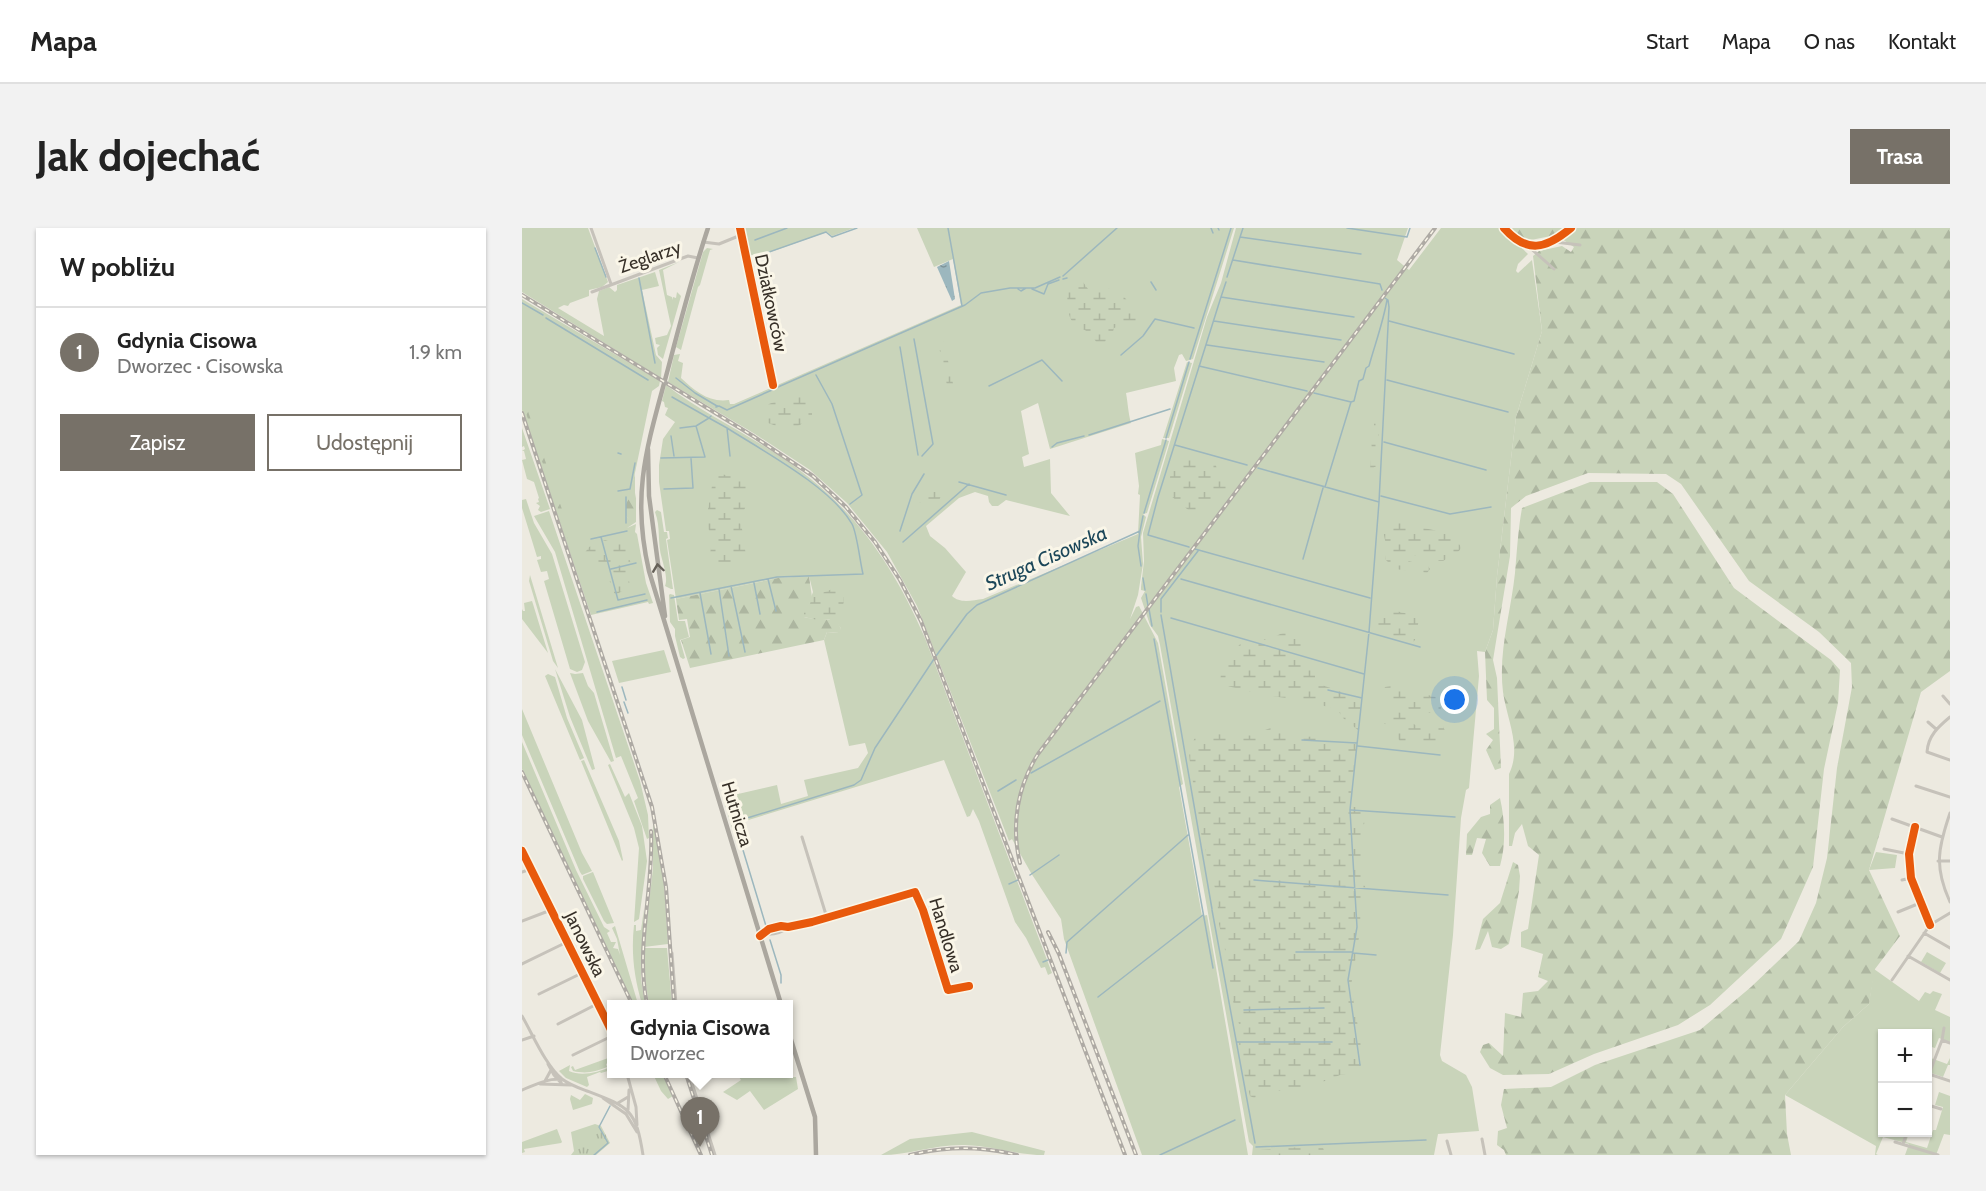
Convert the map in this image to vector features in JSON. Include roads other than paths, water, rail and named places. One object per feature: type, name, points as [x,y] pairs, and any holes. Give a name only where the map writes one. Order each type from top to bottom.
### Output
[{"type":"main road","name":"Hutnicza","points":[[708,228],[666,375],[648,449],[642,479],[641,532],[667,631],[762,935],[780,1000]]},
{"type":"main road","name":"Hutnicza","points":[[648,449],[648,480],[659,594]]},
{"type":"main road","points":[[642,479],[648,480]]},
{"type":"main road","points":[[641,532],[654,535]]},
{"type":"main road","points":[[645,553],[656,547]]},
{"type":"main road","points":[[793,1043],[815,1117],[816,1155]]},
{"type":"street","name":"Żeglarzy","points":[[591,228],[611,284]]},
{"type":"street","name":"Działkowców","points":[[740,228],[773,385]]},
{"type":"street","points":[[1504,228],[1518,242],[1528,246],[1554,269]]},
{"type":"street","points":[[1555,242],[1571,228]]},
{"type":"street","name":"Działkowców","points":[[703,242],[719,244],[741,235]]},
{"type":"street","points":[[1528,246],[1555,242],[1580,245]]},
{"type":"street","name":"Żeglarzy","points":[[592,292],[688,256],[698,258]]},
{"type":"street","points":[[1943,696],[1950,704]]},
{"type":"street","points":[[1950,717],[1932,735],[1927,752],[1950,760]]},
{"type":"street","points":[[1928,722],[1936,729]]},
{"type":"street","points":[[1916,786],[1950,797]]},
{"type":"street","points":[[1950,813],[1942,837],[1938,861],[1940,878],[1950,902]]},
{"type":"street","points":[[1892,819],[1942,837]]},
{"type":"street","points":[[1915,827],[1909,854],[1911,878],[1930,925]]},
{"type":"street","points":[[802,837],[827,918]]},
{"type":"street","points":[[1884,849],[1909,854]]},
{"type":"street","name":"Janowska","points":[[522,851],[607,1024]]},
{"type":"street","points":[[1938,861],[1950,861]]},
{"type":"street","points":[[522,872],[531,869]]},
{"type":"street","points":[[1902,880],[1911,878]]},
{"type":"street","name":"Handlowa","points":[[762,935],[769,929],[827,918],[915,892],[923,910],[948,990],[969,986]]},
{"type":"street","points":[[1898,912],[1920,903]]},
{"type":"street","points":[[522,921],[551,910]]},
{"type":"street","points":[[1892,980],[1930,925],[1950,913]]},
{"type":"street","points":[[1924,933],[1950,948]]},
{"type":"street","points":[[522,964],[567,942]]},
{"type":"street","points":[[672,953],[676,1000]]},
{"type":"street","points":[[1908,956],[1950,980]]},
{"type":"street","points":[[539,994],[582,973]]},
{"type":"street","points":[[558,1024],[597,1004]]},
{"type":"street","points":[[522,1016],[557,1077]]},
{"type":"street","points":[[1932,1065],[1944,1028]]},
{"type":"street","points":[[522,1040],[534,1036]]},
{"type":"street","points":[[573,1055],[607,1037]]},
{"type":"street","points":[[1942,1040],[1950,1043]]},
{"type":"street","points":[[547,1059],[551,1070],[563,1082],[618,1103],[637,1125]]},
{"type":"street","points":[[545,1081],[551,1070]]},
{"type":"street","points":[[1932,1076],[1950,1081]]},
{"type":"street","points":[[522,1090],[557,1077]]},
{"type":"street","points":[[552,1084],[557,1077]]},
{"type":"street","points":[[628,1078],[636,1107],[638,1134],[643,1155]]},
{"type":"street","points":[[690,1078],[715,1155]]},
{"type":"street","points":[[538,1084],[563,1082]]},
{"type":"street","points":[[630,1088],[627,1112],[638,1134]]},
{"type":"street","points":[[603,1097],[627,1112]]},
{"type":"street","points":[[618,1103],[628,1097]]},
{"type":"street","points":[[1932,1106],[1941,1109]]},
{"type":"street","points":[[1903,1144],[1905,1137]]},
{"type":"street","points":[[1482,1138],[1485,1155]]},
{"type":"street","points":[[1447,1141],[1451,1155]]},
{"type":"street","points":[[1895,1142],[1938,1155]]},
{"type":"water","points":[[949,261],[955,299],[952,301],[937,267]]},
{"type":"waterway","points":[[755,240],[787,228]]},
{"type":"waterway","points":[[755,257],[826,232],[832,237],[857,228]]},
{"type":"waterway","points":[[948,228],[962,306]]},
{"type":"waterway","points":[[1063,276],[1117,228]]},
{"type":"waterway","points":[[1211,228],[1213,233]]},
{"type":"waterway","name":"Struga Cisowska","points":[[1190,359],[1231,228]]},
{"type":"waterway","points":[[1227,277],[1243,228]]},
{"type":"waterway","points":[[1347,228],[1407,237],[1410,228]]},
{"type":"waterway","points":[[1240,237],[1361,254]]},
{"type":"waterway","points":[[595,248],[606,277]]},
{"type":"waterway","points":[[1233,260],[1380,284],[1382,290]]},
{"type":"waterway","points":[[778,387],[965,305],[981,293],[1010,288],[1035,288],[1060,277]]},
{"type":"waterway","points":[[639,278],[655,363]]},
{"type":"waterway","points":[[1063,279],[1067,278]]},
{"type":"waterway","points":[[1032,289],[1044,294],[1048,284],[1059,280]]},
{"type":"waterway","points":[[1151,282],[1156,290]]},
{"type":"waterway","points":[[1226,282],[1221,297],[1354,317]]},
{"type":"waterway","points":[[1018,289],[1021,291],[1026,288]]},
{"type":"waterway","points":[[1189,547],[1148,535],[1221,297]]},
{"type":"waterway","points":[[1360,1065],[1348,980],[1357,927],[1350,810],[1369,632],[1379,502],[1389,307],[1388,300],[1385,298]]},
{"type":"waterway","points":[[1325,487],[1351,402],[1354,401],[1359,381],[1363,379],[1366,368],[1369,366],[1387,300]]},
{"type":"waterway","points":[[522,303],[543,315]]},
{"type":"waterway","points":[[546,318],[648,380]]},
{"type":"waterway","points":[[1121,355],[1143,336],[1155,319],[1194,328]]},
{"type":"waterway","points":[[1214,321],[1341,340]]},
{"type":"waterway","points":[[1389,321],[1514,354]]},
{"type":"waterway","points":[[914,339],[933,444],[922,456]]},
{"type":"waterway","points":[[1207,345],[1324,362]]},
{"type":"waterway","points":[[900,347],[918,455]]},
{"type":"waterway","points":[[989,386],[1042,360],[1062,381]]},
{"type":"waterway","name":"Struga Cisowska","points":[[1166,438],[1189,362]]},
{"type":"waterway","points":[[1199,366],[1307,391]]},
{"type":"waterway","points":[[816,375],[832,404],[862,495],[850,504]]},
{"type":"waterway","points":[[676,378],[717,406]]},
{"type":"waterway","points":[[1387,380],[1508,412]]},
{"type":"waterway","points":[[716,407],[727,410],[772,390]]},
{"type":"waterway","points":[[1314,393],[1351,402]]},
{"type":"waterway","points":[[672,397],[709,418],[711,416]]},
{"type":"waterway","points":[[1089,435],[1170,409]]},
{"type":"waterway","points":[[680,428],[696,426],[709,418],[727,428],[730,456]]},
{"type":"waterway","points":[[661,458],[705,457],[696,426]]},
{"type":"waterway","points":[[671,598],[777,577],[863,574],[854,528],[842,510],[813,483],[727,428]]},
{"type":"waterway","points":[[671,436],[674,456]]},
{"type":"waterway","points":[[1052,447],[1057,443],[1084,436]]},
{"type":"waterway","name":"Struga Cisowska","points":[[1144,513],[1166,440]]},
{"type":"waterway","points":[[1384,442],[1486,470]]},
{"type":"waterway","points":[[1175,445],[1247,465]]},
{"type":"waterway","points":[[664,489],[693,488],[691,458]]},
{"type":"waterway","points":[[618,491],[630,489],[635,463]]},
{"type":"waterway","points":[[1258,468],[1379,502]]},
{"type":"waterway","points":[[900,531],[912,494],[924,474]]},
{"type":"waterway","points":[[959,482],[1006,495]]},
{"type":"waterway","points":[[903,542],[969,484]]},
{"type":"waterway","points":[[1303,559],[1323,488]]},
{"type":"waterway","points":[[1381,496],[1450,514],[1491,507]]},
{"type":"waterway","points":[[626,497],[626,523]]},
{"type":"waterway","name":"Struga Cisowska","points":[[936,656],[967,614],[977,605],[1140,531],[1143,516]]},
{"type":"waterway","points":[[591,539],[627,531]]},
{"type":"waterway","points":[[1140,531],[1138,546],[1141,566]]},
{"type":"waterway","points":[[601,537],[618,600],[645,594]]},
{"type":"waterway","points":[[1195,549],[1370,598]]},
{"type":"waterway","points":[[1161,612],[1161,599],[1198,551]]},
{"type":"waterway","points":[[611,569],[636,563]]},
{"type":"waterway","points":[[1143,578],[1145,590]]},
{"type":"waterway","points":[[768,579],[776,611]]},
{"type":"waterway","points":[[1181,579],[1420,647]]},
{"type":"waterway","points":[[754,583],[760,614]]},
{"type":"waterway","points":[[731,586],[745,652]]},
{"type":"waterway","points":[[719,589],[729,656]]},
{"type":"waterway","points":[[700,593],[711,654]]},
{"type":"waterway","points":[[1146,594],[1148,606]]},
{"type":"waterway","points":[[597,612],[647,600]]},
{"type":"waterway","points":[[1149,609],[1152,626]]},
{"type":"waterway","points":[[1161,615],[1212,909]]},
{"type":"waterway","points":[[1171,618],[1364,674]]},
{"type":"waterway","points":[[1154,639],[1213,968]]},
{"type":"waterway","name":"Struga Cisowska","points":[[766,926],[736,827],[737,823],[854,785],[861,780],[875,748],[934,659]]},
{"type":"waterway","points":[[622,687],[626,700]]},
{"type":"waterway","points":[[1328,690],[1362,698]]},
{"type":"waterway","points":[[1031,773],[1160,701]]},
{"type":"waterway","points":[[624,702],[628,713]]},
{"type":"waterway","points":[[1302,740],[1357,743]]},
{"type":"waterway","points":[[1358,746],[1440,755]]},
{"type":"waterway","points":[[998,791],[1016,780]]},
{"type":"waterway","points":[[1351,810],[1455,817]]},
{"type":"waterway","points":[[1066,953],[1067,942],[1188,835]]},
{"type":"waterway","points":[[1030,875],[1059,855]]},
{"type":"waterway","points":[[1009,884],[1018,880]]},
{"type":"waterway","points":[[1254,880],[1448,895]]},
{"type":"waterway","points":[[1212,910],[1255,1143]]},
{"type":"waterway","points":[[1098,997],[1203,915]]},
{"type":"waterway","name":"Struga Cisowska","points":[[770,940],[781,975],[781,983]]},
{"type":"waterway","points":[[1296,952],[1352,952]]},
{"type":"waterway","points":[[1353,953],[1376,955]]},
{"type":"waterway","points":[[1043,962],[1048,960]]},
{"type":"waterway","points":[[1244,1010],[1324,1008]]},
{"type":"waterway","points":[[1237,1042],[1332,1042]]},
{"type":"waterway","name":"Struga Cisowska","points":[[594,1155],[608,1143],[599,1127],[610,1106]]},
{"type":"waterway","points":[[1160,1155],[1235,1120]]},
{"type":"waterway","points":[[1256,1147],[1426,1140]]},
{"type":"railway","points":[[1020,863],[1016,835],[1018,807],[1025,780],[1038,754],[1435,228]]},
{"type":"railway","points":[[522,295],[753,436],[813,476],[846,507],[875,542],[900,580],[921,621],[1125,1155]]},
{"type":"railway","points":[[522,413],[652,807],[666,887],[674,1000]]},
{"type":"railway","points":[[522,772],[630,1000]]},
{"type":"railway","points":[[646,1000],[643,961],[651,831]]},
{"type":"railway","points":[[1048,932],[1059,954],[1136,1155]]},
{"type":"railway","points":[[666,1078],[701,1155]]},
{"type":"railway","points":[[687,1078],[712,1155]]},
{"type":"railway","points":[[910,1155],[964,1148],[1017,1155]]},
{"type":"place","name":"Gdynia Cisowa","points":[[700,1147]]}]
